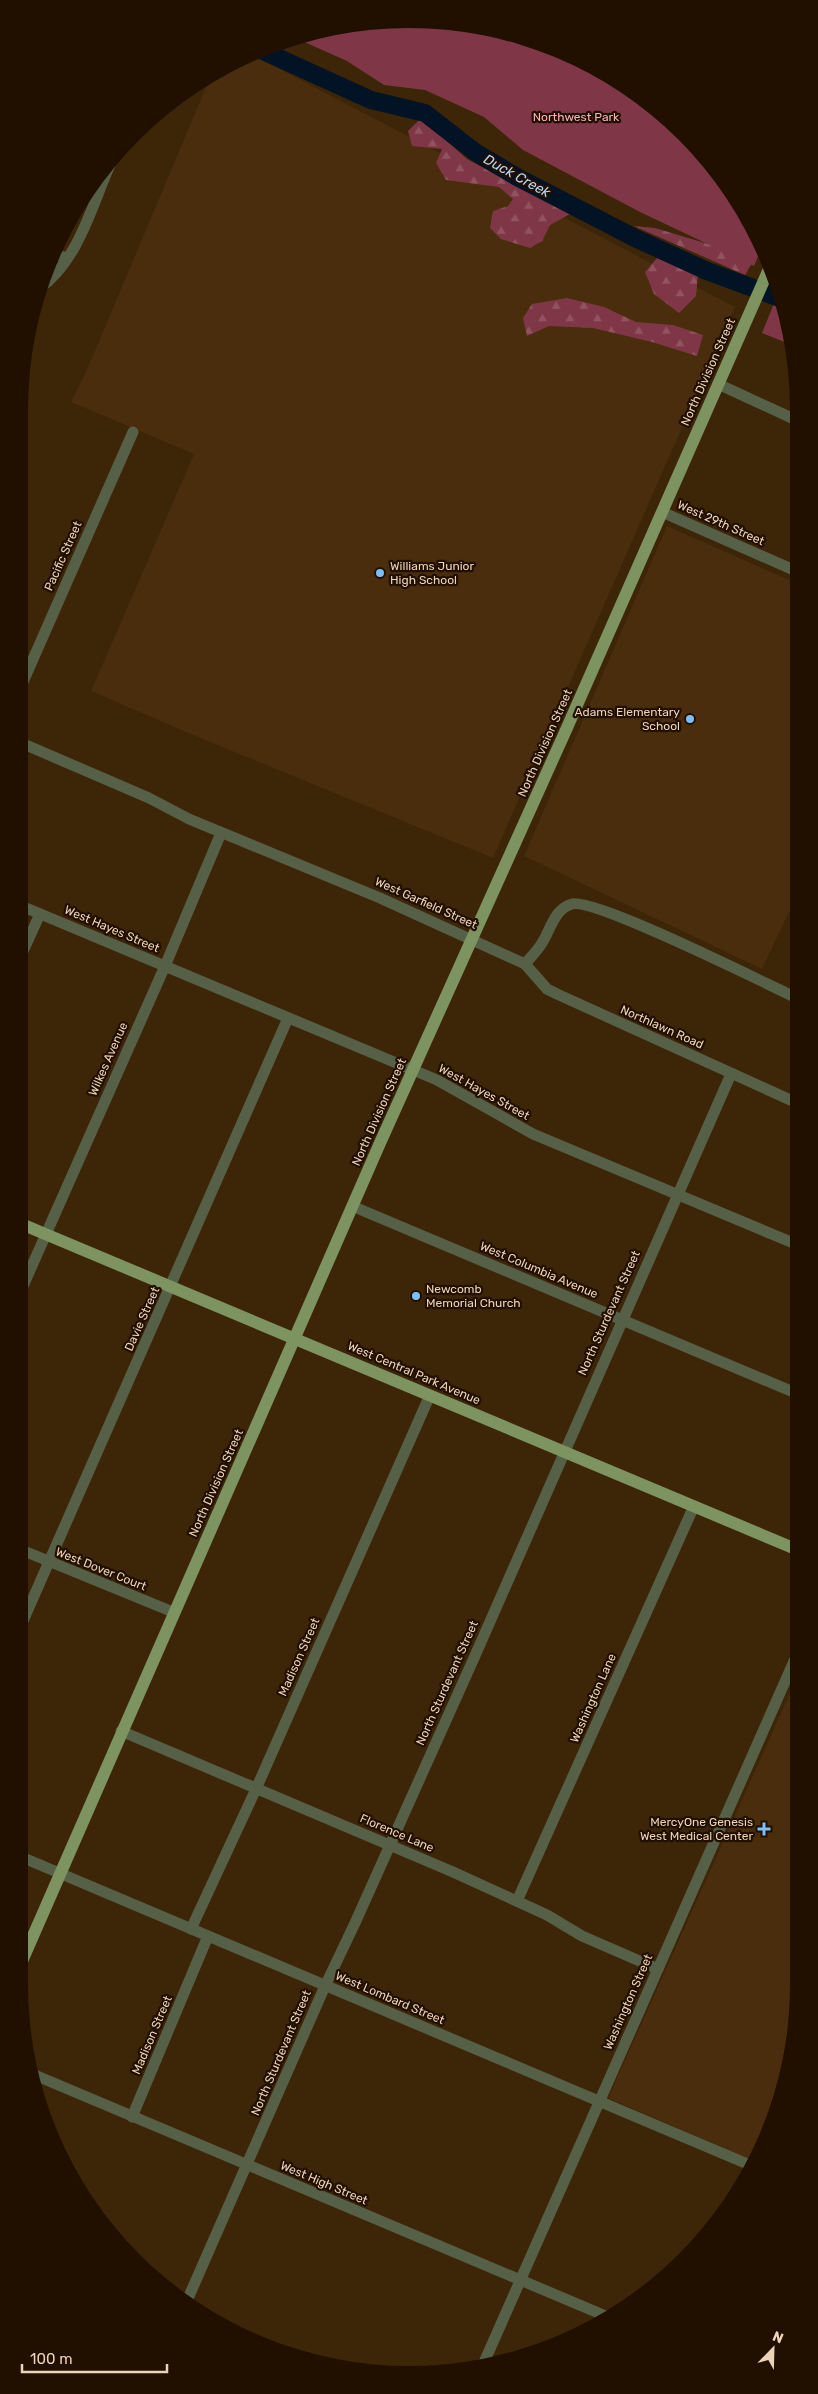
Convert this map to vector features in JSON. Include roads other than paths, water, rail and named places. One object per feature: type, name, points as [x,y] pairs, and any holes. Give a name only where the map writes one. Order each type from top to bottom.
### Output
[{"type":"main road","name":"North Division Street","points":[[28,1947],[352,1206],[766,276]]},
{"type":"main road","name":"West Central Park Avenue","points":[[28,1228],[790,1547]]},
{"type":"street","points":[[50,280],[67,258],[86,223],[103,181]]},
{"type":"street","points":[[60,256],[67,258]]},
{"type":"street","points":[[718,384],[790,417]]},
{"type":"street","name":"Pacific Street","points":[[28,671],[133,432]]},
{"type":"street","name":"West 29th Street","points":[[662,512],[790,568]]},
{"type":"street","name":"West Garfield Street","points":[[28,746],[149,798],[189,819],[380,898],[525,964]]},
{"type":"street","name":"Wilkes Avenue","points":[[28,1274],[165,966],[221,833]]},
{"type":"street","points":[[525,964],[541,945],[558,914],[571,904],[582,904],[597,908],[669,938],[790,995]]},
{"type":"street","name":"West Hayes Street","points":[[28,909],[413,1070],[468,1096],[533,1134],[790,1242]]},
{"type":"street","points":[[28,940],[40,914]]},
{"type":"street","name":"Northlawn Road","points":[[525,964],[547,989],[790,1100]]},
{"type":"street","name":"Davie Street","points":[[28,1610],[288,1018]]},
{"type":"street","name":"North Sturdevant Street","points":[[189,2297],[325,1986],[390,1846],[731,1074]]},
{"type":"street","name":"West Columbia Avenue","points":[[352,1206],[790,1391]]},
{"type":"street","name":"Madison Street","points":[[191,1929],[256,1789],[430,1395]]},
{"type":"street","name":"Washington Lane","points":[[517,1901],[694,1506]]},
{"type":"street","name":"West Dover Court","points":[[28,1553],[173,1612]]},
{"type":"street","name":"Washington Street","points":[[486,2358],[790,1668]]},
{"type":"street","name":"Florence Lane","points":[[121,1731],[517,1901],[547,1915],[582,1936],[658,1969]]},
{"type":"street","name":"West Lombard Street","points":[[28,1860],[746,2163]]},
{"type":"street","name":"Madison Street","points":[[132,2117],[208,1936]]},
{"type":"street","name":"West High Street","points":[[39,2077],[601,2314]]},
{"type":"waterway","name":"Duck Creek","points":[[270,54],[371,100],[425,113],[475,152],[517,177],[637,239],[707,271],[773,296]]},
{"type":"place","name":"Williams Junior High School","points":[[380,573]]},
{"type":"place","name":"Adams Elementary School","points":[[690,719]]},
{"type":"place","name":"Newcomb Memorial Church","points":[[416,1296]]},
{"type":"place","name":"MercyOne Genesis West Medical Center","points":[[764,1829]]},
{"type":"park label","name":"Northwest Park","points":[[576,117]]}]
